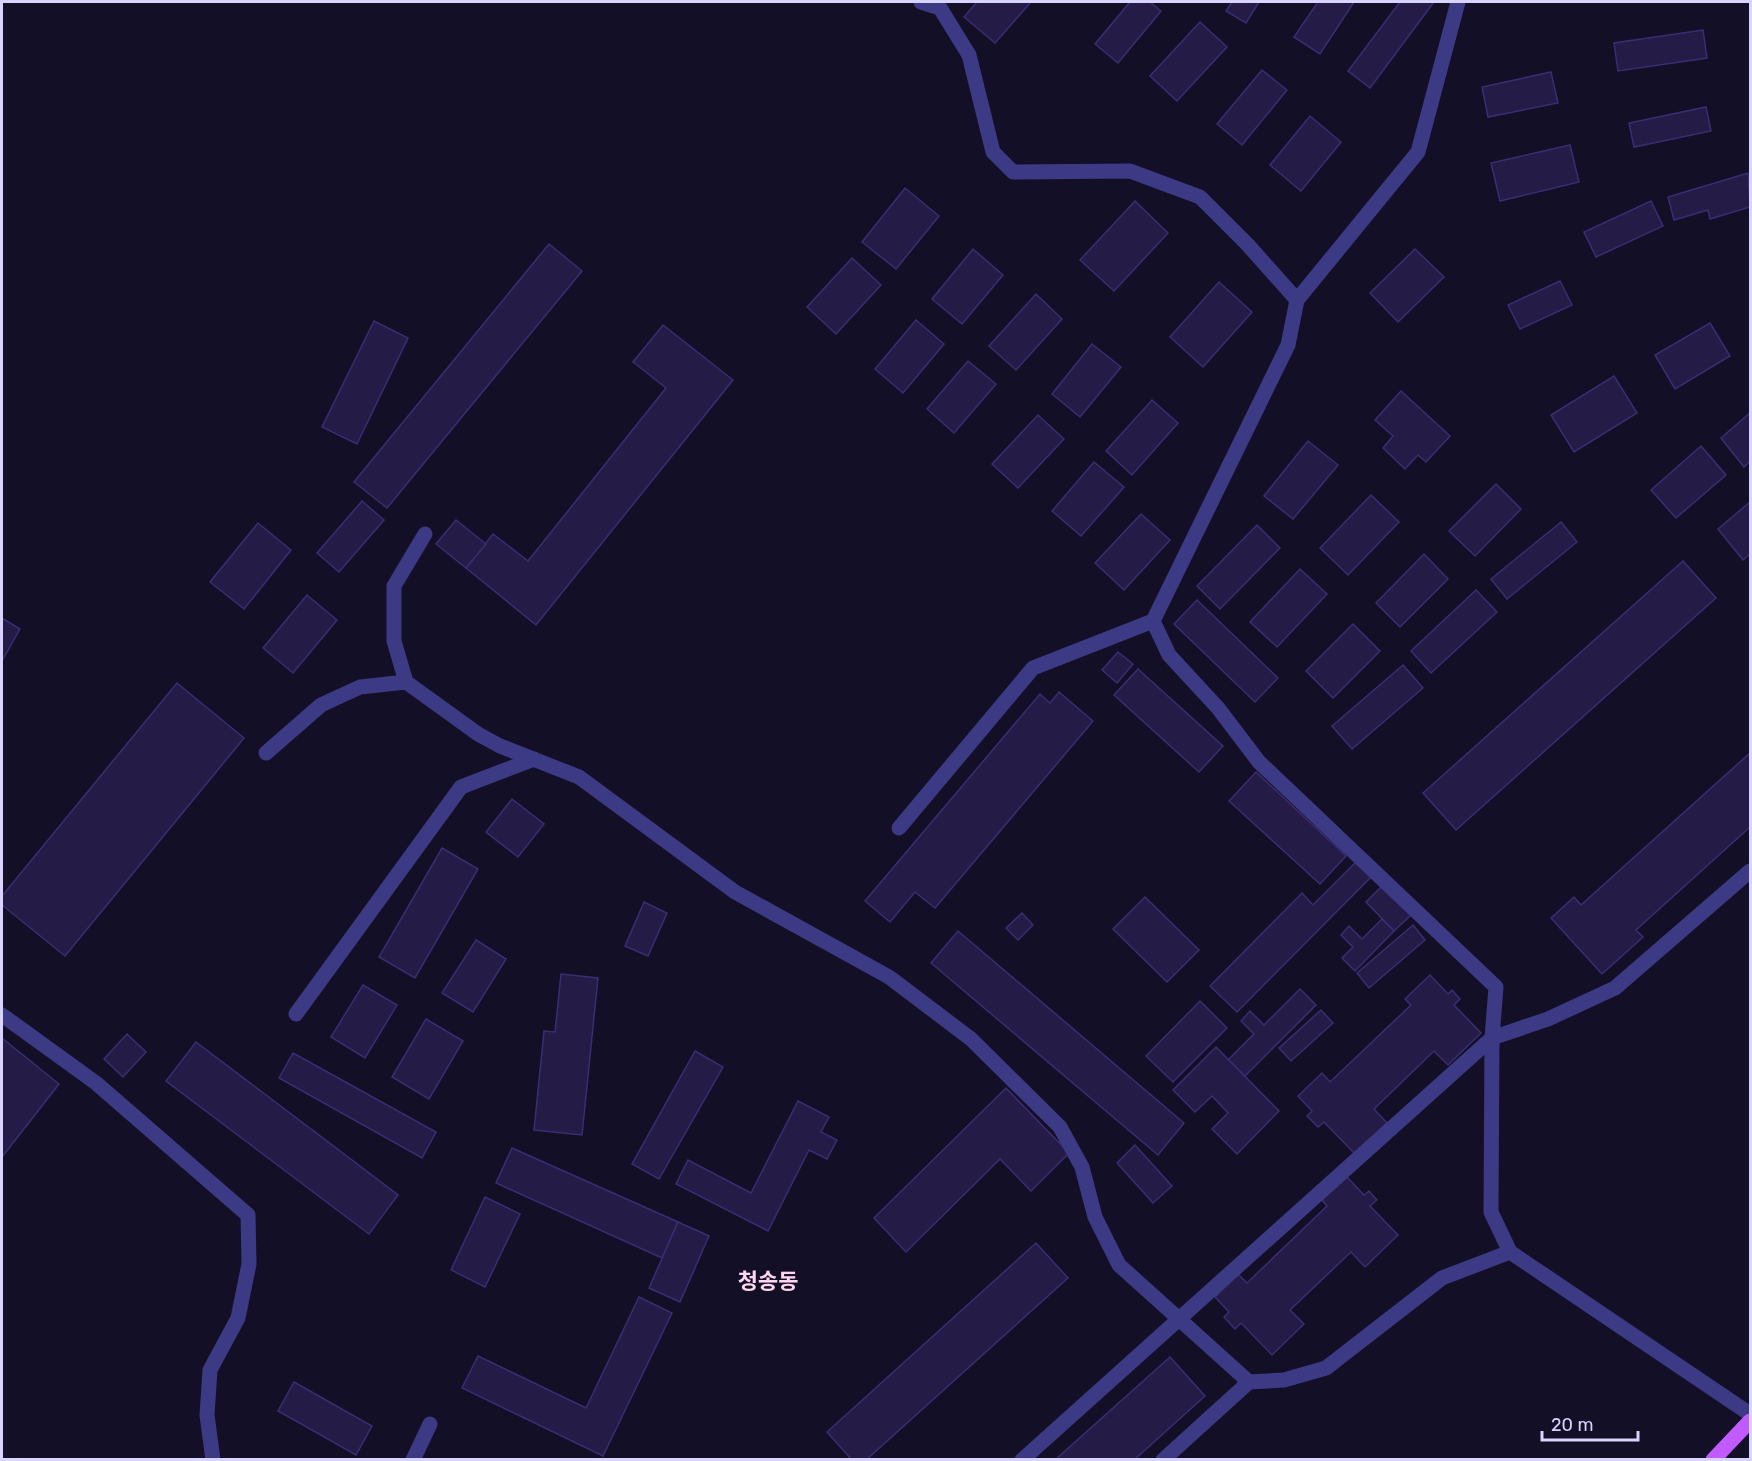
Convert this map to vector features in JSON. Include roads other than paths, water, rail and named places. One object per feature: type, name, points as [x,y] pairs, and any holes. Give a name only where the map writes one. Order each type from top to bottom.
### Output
[{"type":"main road","points":[[1713,1460],[1750,1421]]},
{"type":"street","points":[[921,2],[940,8],[969,55],[993,152],[1013,172],[1130,171],[1200,197],[1297,300]]},
{"type":"street","points":[[898,828],[1033,668],[1153,621],[1288,345],[1297,300],[1418,152],[1458,2]]},
{"type":"street","points":[[425,534],[394,586],[394,641],[406,682],[478,734],[500,746],[579,777],[735,892],[889,977],[971,1039],[1060,1127],[1082,1167],[1095,1217],[1119,1265],[1180,1317],[1249,1382]]},
{"type":"street","points":[[1153,621],[1169,655],[1218,708],[1259,762],[1496,987],[1492,1038],[1491,1212],[1510,1252],[1750,1414]]},
{"type":"street","points":[[266,753],[321,705],[360,687],[406,682]]},
{"type":"street","points":[[296,1014],[460,787],[534,759]]},
{"type":"street","points":[[1022,1460],[1492,1038],[1548,1019],[1615,988],[1750,871]]},
{"type":"street","points":[[2,1016],[96,1083],[248,1215],[249,1264],[238,1318],[210,1370],[207,1415],[213,1460]]},
{"type":"street","points":[[1163,1460],[1249,1382],[1284,1380],[1326,1368],[1442,1278],[1510,1252]]},
{"type":"street","points":[[413,1460],[430,1424]]},
{"type":"district","name":"청송동","points":[[768,1281]]}]
